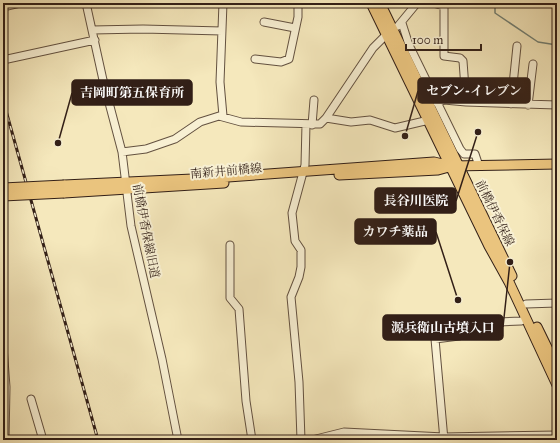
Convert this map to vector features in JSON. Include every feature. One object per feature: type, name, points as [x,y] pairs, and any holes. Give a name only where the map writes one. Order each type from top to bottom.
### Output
[{"type":"main road","name":"前橋伊香保線","points":[[371,3],[390,31],[557,385]]},
{"type":"main road","name":"前橋伊香保線","points":[[380,3],[390,31],[429,120],[455,166],[557,368]]},
{"type":"main road","name":"南新井前橋線","points":[[3,188],[64,189],[126,186],[302,175],[434,162],[455,166],[557,164]]},
{"type":"main road","name":"南新井前橋線","points":[[3,196],[64,189]]},
{"type":"street","points":[[3,7],[20,3]]},
{"type":"street","name":"前橋伊香保線旧道","points":[[86,3],[103,80],[122,152],[131,226],[162,359],[178,440]]},
{"type":"street","points":[[223,3],[220,82],[223,116]]},
{"type":"street","points":[[255,58],[282,62],[288,60],[295,28],[298,3]]},
{"type":"street","points":[[122,152],[160,144],[175,139],[206,119],[223,116],[241,122],[309,125],[320,124],[326,118],[373,48],[390,31],[402,23],[417,3]]},
{"type":"street","points":[[433,3],[444,6],[444,56],[460,58],[463,61],[466,102]]},
{"type":"street","points":[[264,22],[295,28]]},
{"type":"street","points":[[402,23],[409,45],[460,150],[464,154],[475,154],[479,166]]},
{"type":"street","points":[[92,30],[144,29],[222,31]]},
{"type":"street","points":[[3,60],[94,40]]},
{"type":"street","points":[[511,104],[517,46]]},
{"type":"street","points":[[528,105],[533,64]]},
{"type":"street","points":[[301,440],[300,382],[291,297],[299,277],[301,267],[301,250],[295,241],[292,214],[305,165],[309,125],[314,100]]},
{"type":"street","points":[[437,103],[444,100],[528,105],[557,105]]},
{"type":"street","points":[[326,118],[351,122],[370,120],[395,128],[429,120]]},
{"type":"street","points":[[230,245],[230,298],[239,309],[246,401],[252,440]]},
{"type":"street","points":[[526,304],[557,302]]},
{"type":"street","points":[[444,438],[435,339],[459,336],[499,322],[521,321],[526,319]]},
{"type":"street","points":[[3,346],[6,387],[5,440]]},
{"type":"street","points":[[31,399],[43,440]]},
{"type":"street","points":[[312,440],[344,432],[444,438],[538,438],[557,435]]},
{"type":"waterway","points":[[495,3],[495,13],[538,42],[557,45]]},
{"type":"railway","points":[[3,100],[98,440]]},
{"type":"place","name":"長谷川医院","points":[[478,132]]},
{"type":"place","name":"セブン-イレブン","points":[[405,136]]},
{"type":"place","name":"吉岡町第五保育所","points":[[58,143]]},
{"type":"place","name":"源兵衛山古墳入口","points":[[510,262]]},
{"type":"place","name":"カワチ薬品","points":[[458,300]]}]
